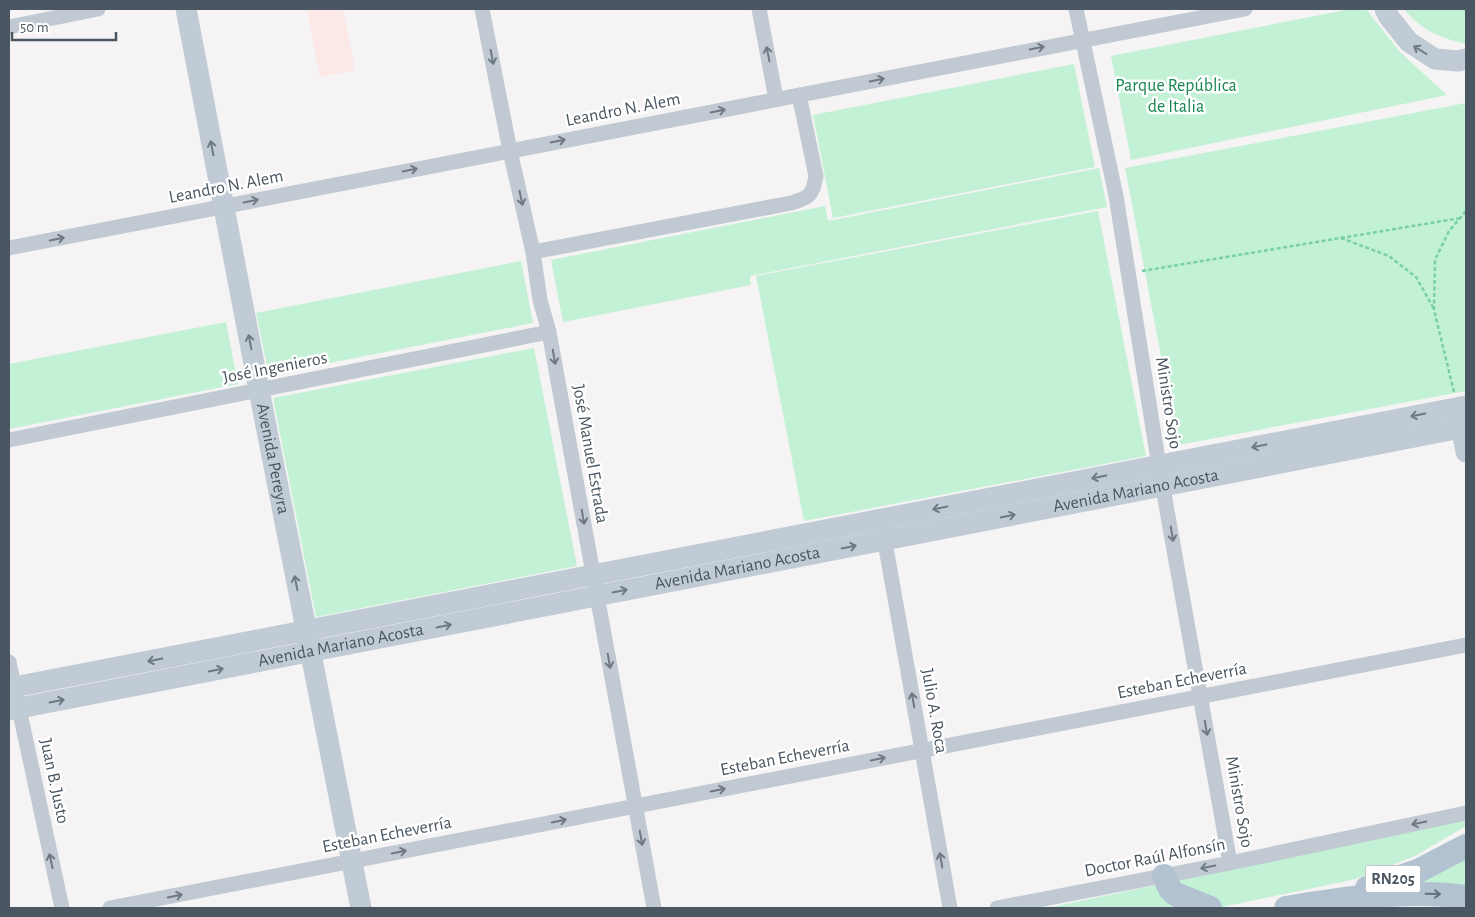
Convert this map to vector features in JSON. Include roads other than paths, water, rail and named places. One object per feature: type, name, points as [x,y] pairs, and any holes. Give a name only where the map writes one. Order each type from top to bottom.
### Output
[{"type":"main road","name":"Avenida Pereyra","points":[[186,9],[361,908]]},
{"type":"main road","points":[[1385,9],[1389,18],[1409,42],[1434,59],[1466,59]]},
{"type":"main road","points":[[1461,408],[1466,452]]},
{"type":"main road","name":"Avenida Mariano Acosta","points":[[14,709],[885,540],[1461,408]]},
{"type":"main road","name":"Avenida Mariano Acosta","points":[[11,688],[881,519],[1161,476]]},
{"type":"main road","name":"RN205","points":[[1315,903],[1418,871],[1466,846]]},
{"type":"main road","points":[[1164,876],[1170,889],[1175,894],[1210,908]]},
{"type":"main road","name":"RN205","points":[[1286,908],[1315,903],[1412,893],[1466,897]]},
{"type":"street","points":[[9,27],[98,9]]},
{"type":"street","name":"José Manuel Estrada","points":[[482,9],[510,151],[533,252],[540,300],[549,332],[654,908]]},
{"type":"street","points":[[759,9],[776,99]]},
{"type":"street","name":"Ministro Sojo","points":[[1076,9],[1116,196],[1161,476],[1230,863]]},
{"type":"street","name":"Leandro N. Alem","points":[[9,248],[1245,9]]},
{"type":"street","points":[[533,252],[806,199],[814,189],[816,176],[799,95]]},
{"type":"street","name":"José Ingenieros","points":[[9,440],[549,332]]},
{"type":"street","name":"Julio A. Roca","points":[[881,519],[950,908]]},
{"type":"street","name":"Esteban Echeverría","points":[[110,908],[1466,645]]},
{"type":"street","name":"Juan B. Justo","points":[[9,662],[14,709],[62,908]]},
{"type":"street","name":"Doctor Raúl Alfonsín","points":[[997,908],[1230,863],[1466,813]]},
{"type":"park label","name":"Parque República de Italia","points":[[1176,96]]}]
